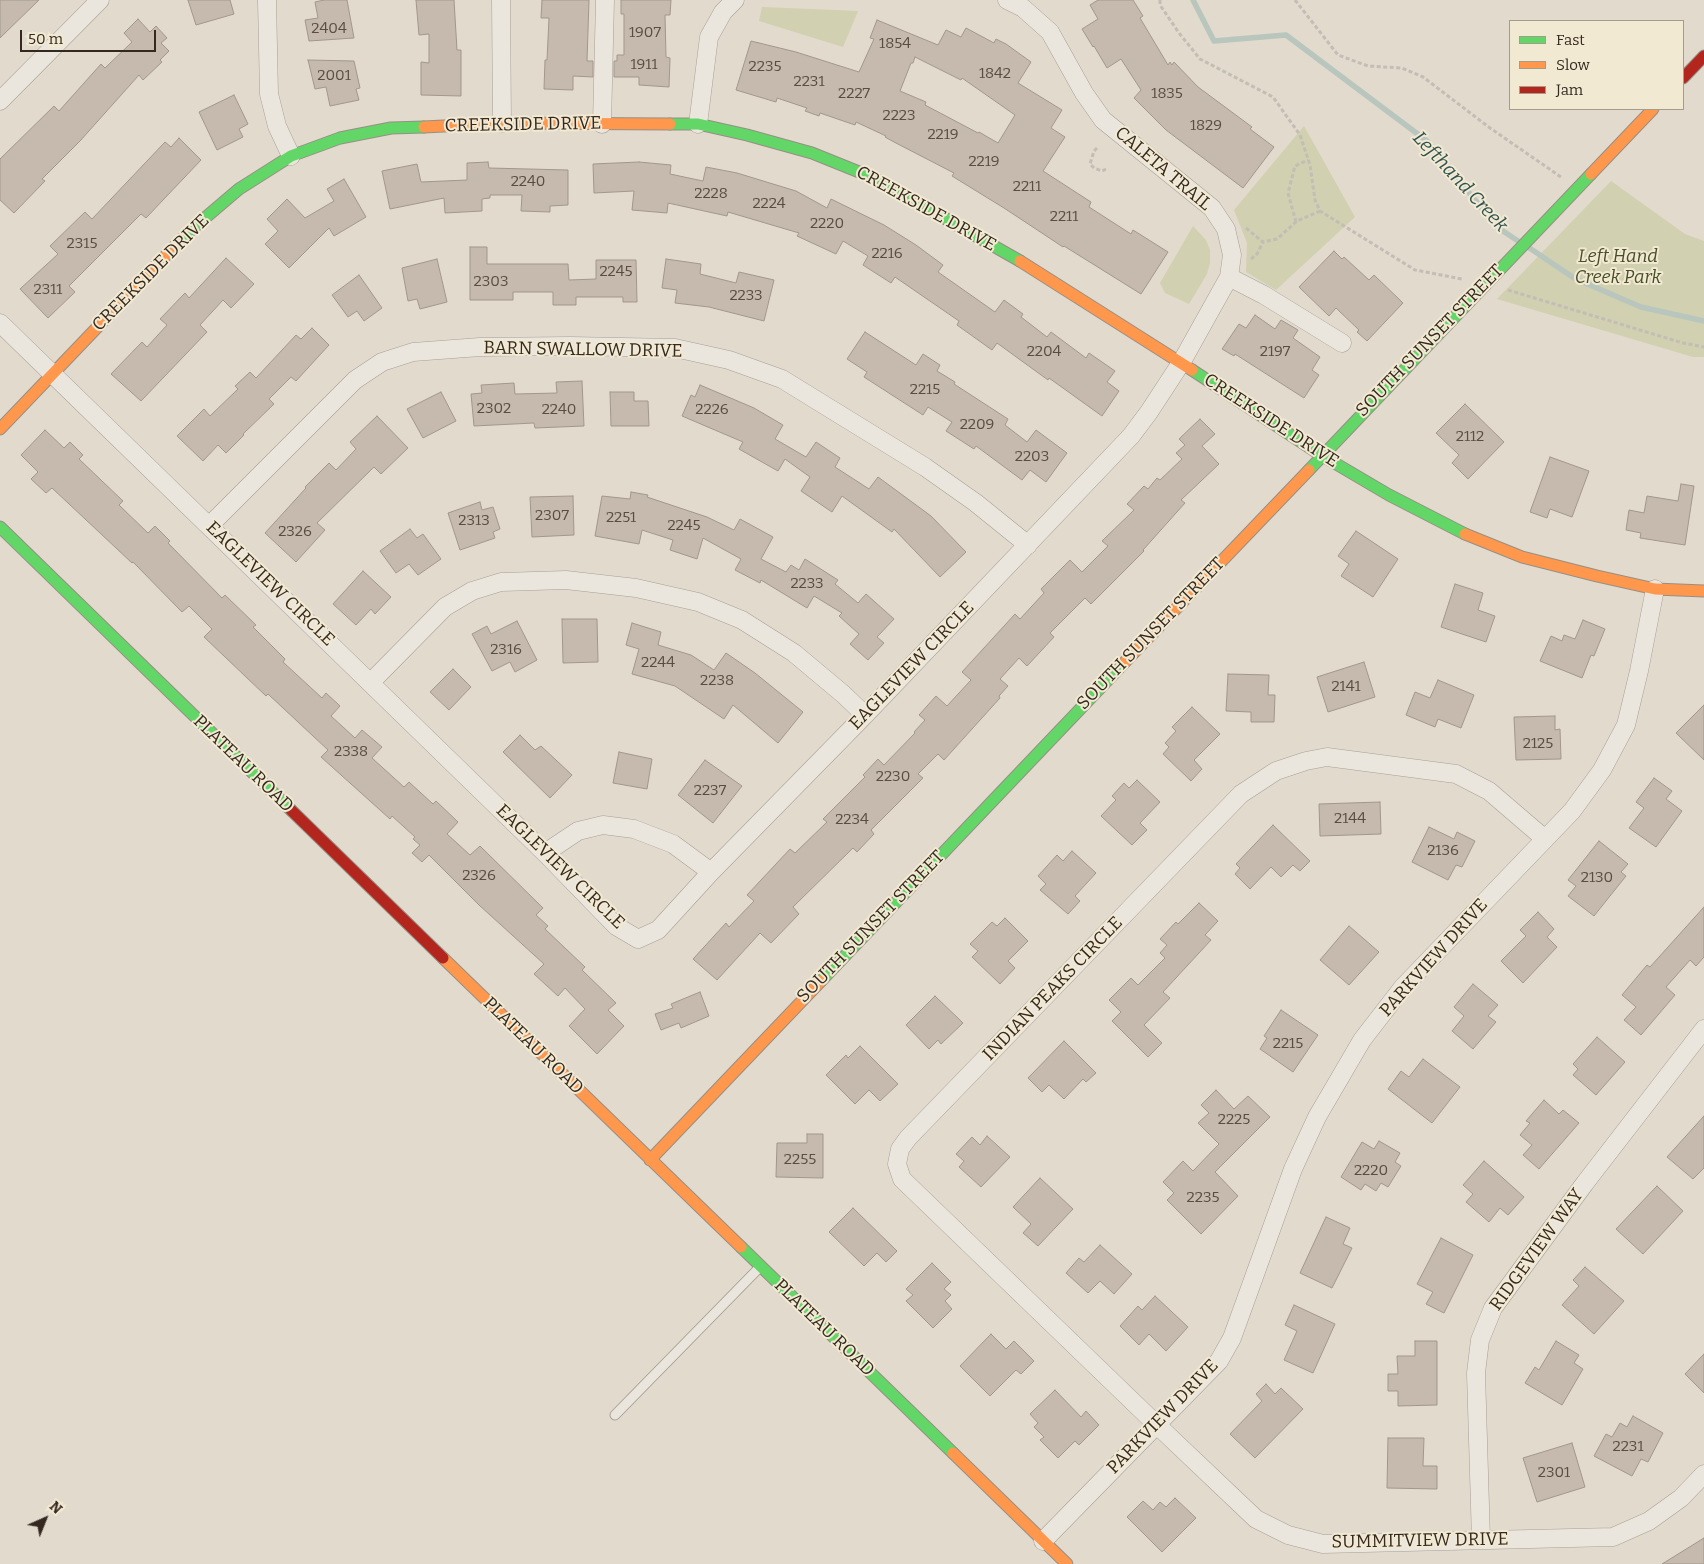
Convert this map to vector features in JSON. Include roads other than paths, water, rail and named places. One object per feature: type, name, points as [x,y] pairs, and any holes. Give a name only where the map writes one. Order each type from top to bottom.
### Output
[{"type":"street","points":[[0,101],[100,0]]},
{"type":"street","points":[[267,0],[269,94],[277,126],[291,156]]},
{"type":"street","points":[[501,0],[502,123]]},
{"type":"street","points":[[602,124],[605,0]]},
{"type":"street","points":[[698,124],[709,37],[723,12],[735,0]]},
{"type":"street","name":"CALETA TRAIL","points":[[1007,0],[1023,8],[1050,32],[1084,93],[1103,120],[1212,208],[1226,229],[1232,255],[1228,277],[1181,363]]},
{"type":"street","points":[[1684,77],[1704,56]]},
{"type":"street","name":"SOUTH SUNSET STREET","points":[[650,1160],[1652,110]]},
{"type":"street","name":"CREEKSIDE DRIVE","points":[[0,429],[192,228],[239,189],[291,156],[340,138],[391,128],[502,123],[698,124],[812,153],[874,178],[1013,257],[1181,363],[1321,455],[1389,495],[1455,530],[1522,557],[1597,576],[1655,589],[1704,591]]},
{"type":"street","points":[[1228,277],[1264,295],[1342,343]]},
{"type":"street","name":"EAGLEVIEW CIRCLE","points":[[0,323],[371,682],[545,853],[616,926],[638,939],[658,930],[711,872],[1028,545],[1130,436],[1149,412],[1181,363]]},
{"type":"street","name":"BARN SWALLOW DRIVE","points":[[210,525],[355,380],[382,362],[413,352],[480,347],[675,348],[730,360],[782,379],[925,467],[976,503],[1028,545]]},
{"type":"street","name":"PLATEAU ROAD","points":[[0,528],[1067,1564]]},
{"type":"street","points":[[371,682],[445,607],[472,590],[501,582],[566,580],[636,588],[698,602],[742,620],[794,654],[843,694],[865,715]]},
{"type":"street","name":"PARKVIEW DRIVE","points":[[1043,1541],[1218,1361],[1232,1338],[1293,1169],[1317,1117],[1362,1040],[1403,987],[1572,811],[1602,770],[1626,724],[1639,671],[1655,589]]},
{"type":"street","name":"INDIAN PEAKS CIRCLE","points":[[1157,1425],[902,1179],[897,1164],[900,1149],[908,1138],[1241,794],[1276,771],[1306,761],[1327,757],[1456,774],[1489,791],[1545,839]]},
{"type":"street","points":[[545,853],[578,831],[610,826],[634,829],[674,844],[711,872]]},
{"type":"street","name":"RIDGEVIEW WAY","points":[[1481,1540],[1476,1373],[1480,1340],[1493,1308],[1585,1183],[1704,1029]]},
{"type":"street","name":"SUMMITVIEW DRIVE","points":[[1157,1425],[1256,1519],[1288,1535],[1323,1544],[1613,1537],[1649,1521],[1681,1498],[1704,1474]]},
{"type":"lane","points":[[615,1415],[760,1266]]},
{"type":"waterway","name":"Lefthand Creek","points":[[1193,0],[1214,41],[1286,35],[1427,141],[1497,227],[1518,241]]},
{"type":"waterway","name":"Lefthand Creek","points":[[1528,247],[1574,278],[1641,307],[1704,321]]},
{"type":"park label","name":"Left Hand Creek Park","points":[[1618,267]]}]
